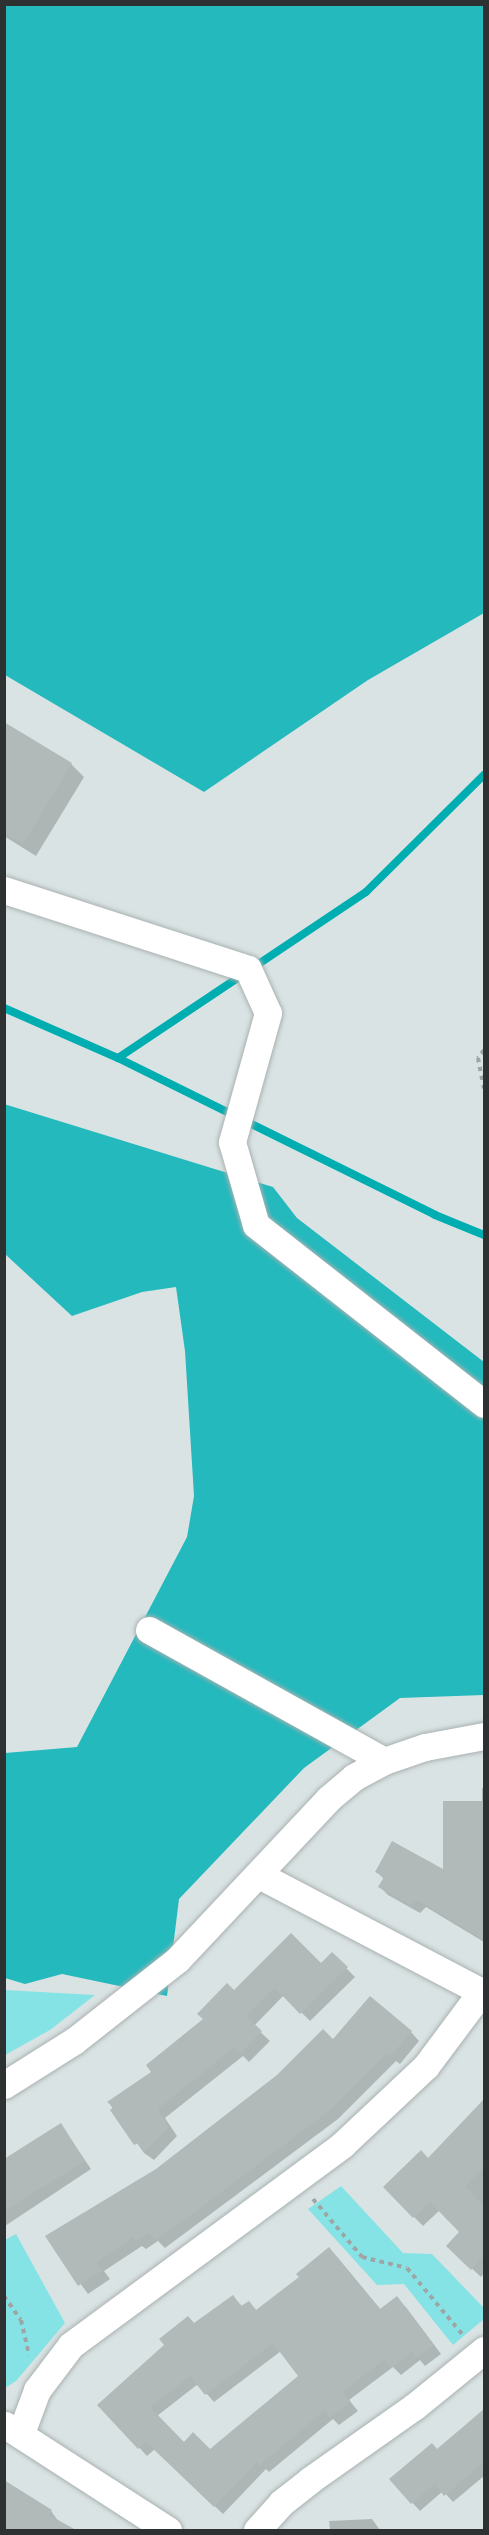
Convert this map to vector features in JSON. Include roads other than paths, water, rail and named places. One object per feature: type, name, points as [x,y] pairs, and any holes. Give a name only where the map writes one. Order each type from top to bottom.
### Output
[{"type":"street","points":[[4,890],[248,969],[268,1013],[232,1142],[256,1225],[484,1404]]},
{"type":"street","points":[[149,1630],[384,1761]]},
{"type":"street","points":[[4,2085],[122,2007],[177,1960],[328,1799],[354,1778],[384,1761],[425,1747],[484,1736]]},
{"type":"street","points":[[168,2530],[13,2429],[64,2352],[98,2321],[298,2180],[390,2104],[426,2066],[483,1992],[259,1875]]},
{"type":"street","points":[[257,2530],[295,2492],[415,2406],[482,2352]]},
{"type":"waterway","points":[[118,1058],[366,892],[484,775]]},
{"type":"waterway","points":[[4,1008],[118,1058],[435,1215],[484,1235]]}]
